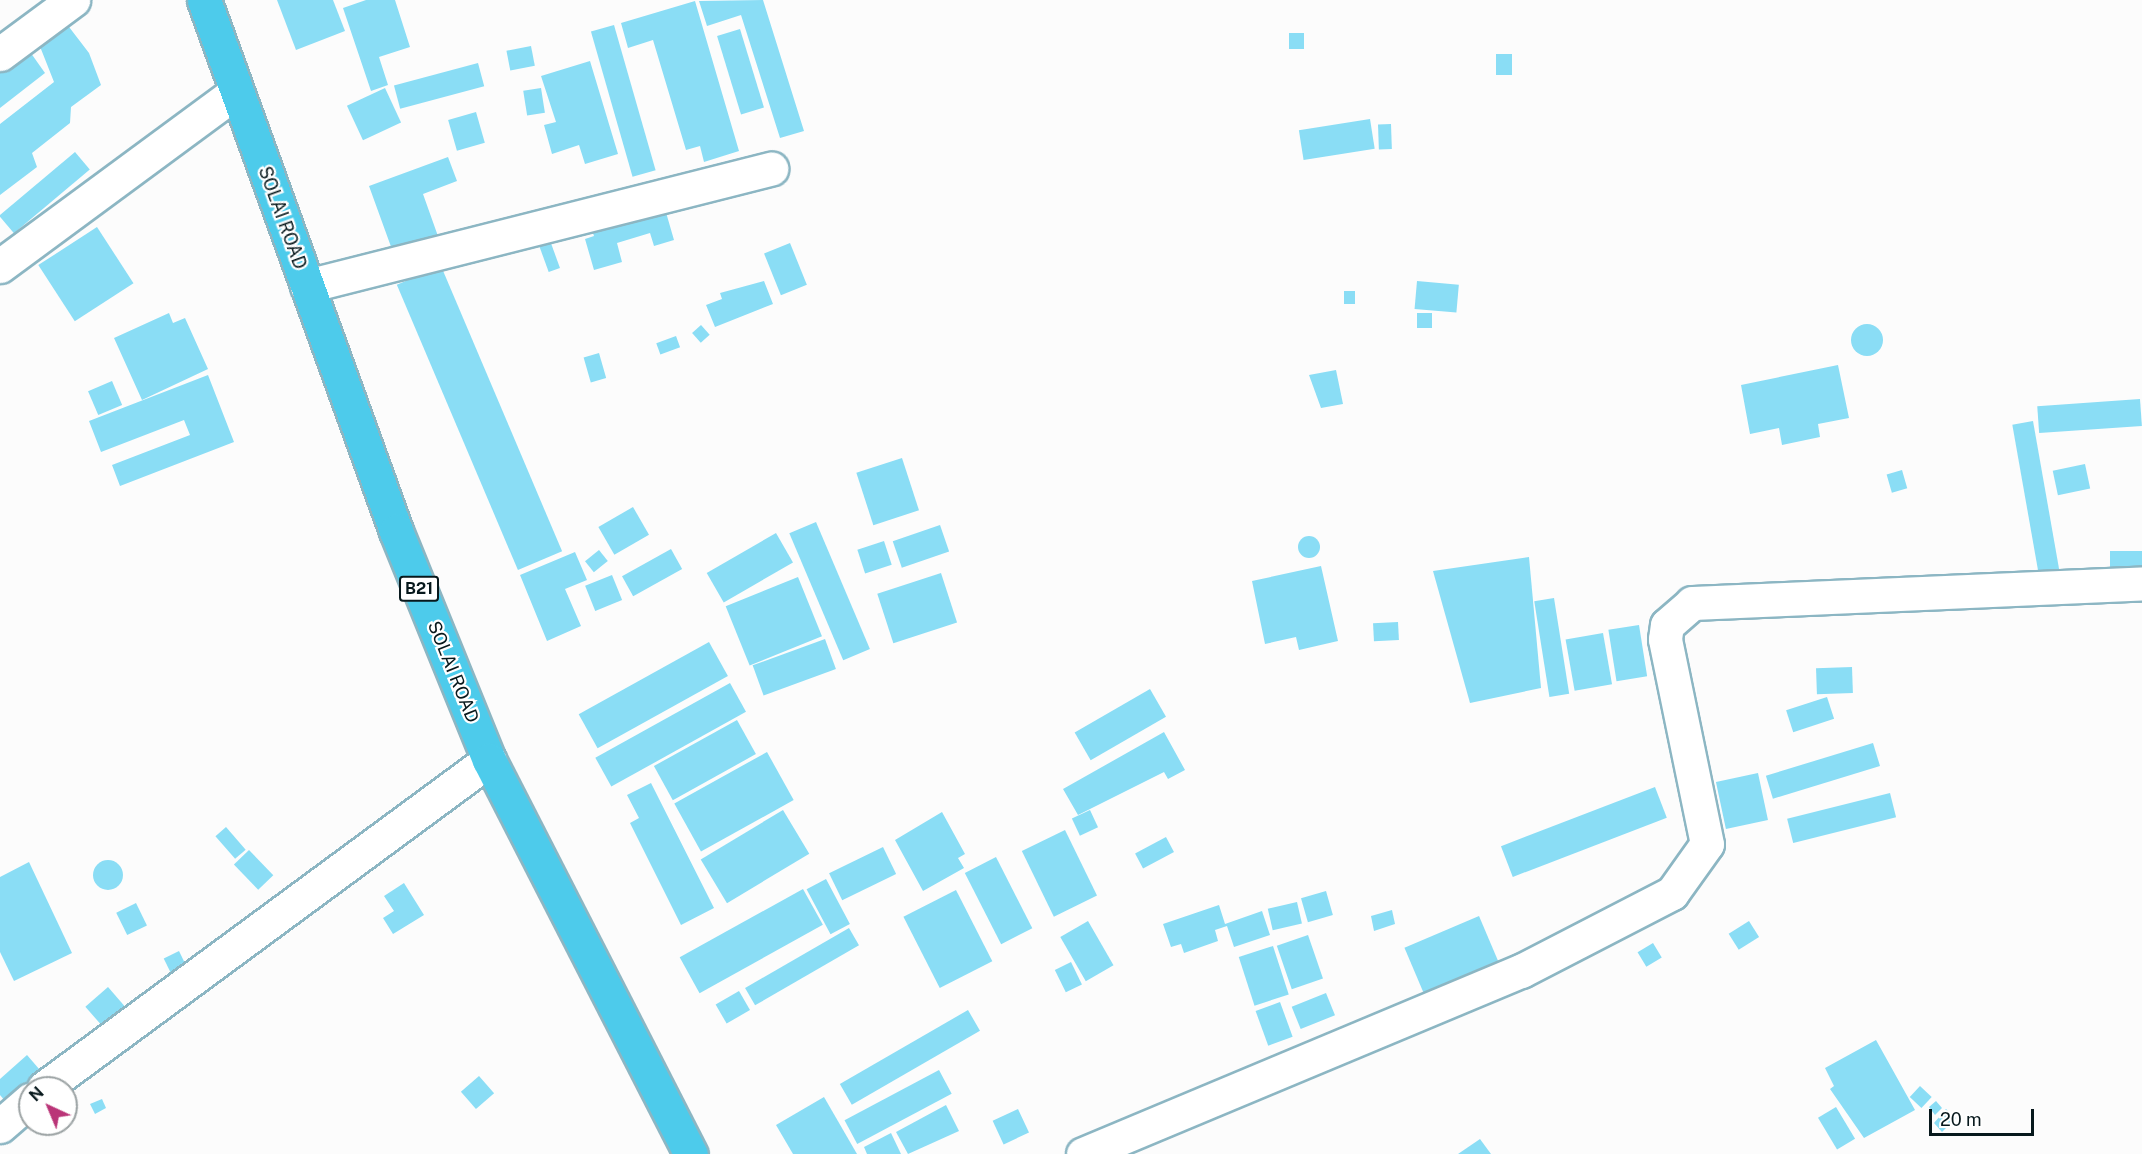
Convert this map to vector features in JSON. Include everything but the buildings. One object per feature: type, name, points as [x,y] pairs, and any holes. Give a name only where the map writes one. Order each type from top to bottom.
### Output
[{"type":"highway","name":"SOLAI ROAD","points":[[204,0],[396,531],[489,760],[691,1154]]},
{"type":"street","points":[[0,54],[73,0]]},
{"type":"street","points":[[0,266],[236,92]]},
{"type":"street","points":[[307,286],[771,169]]},
{"type":"street","points":[[1083,1154],[1521,971],[1672,893],[1707,844],[1665,639],[1667,625],[1692,603],[2142,583]]},
{"type":"street","points":[[60,1076],[489,760]]},
{"type":"street","points":[[0,1126],[18,1110]]}]
